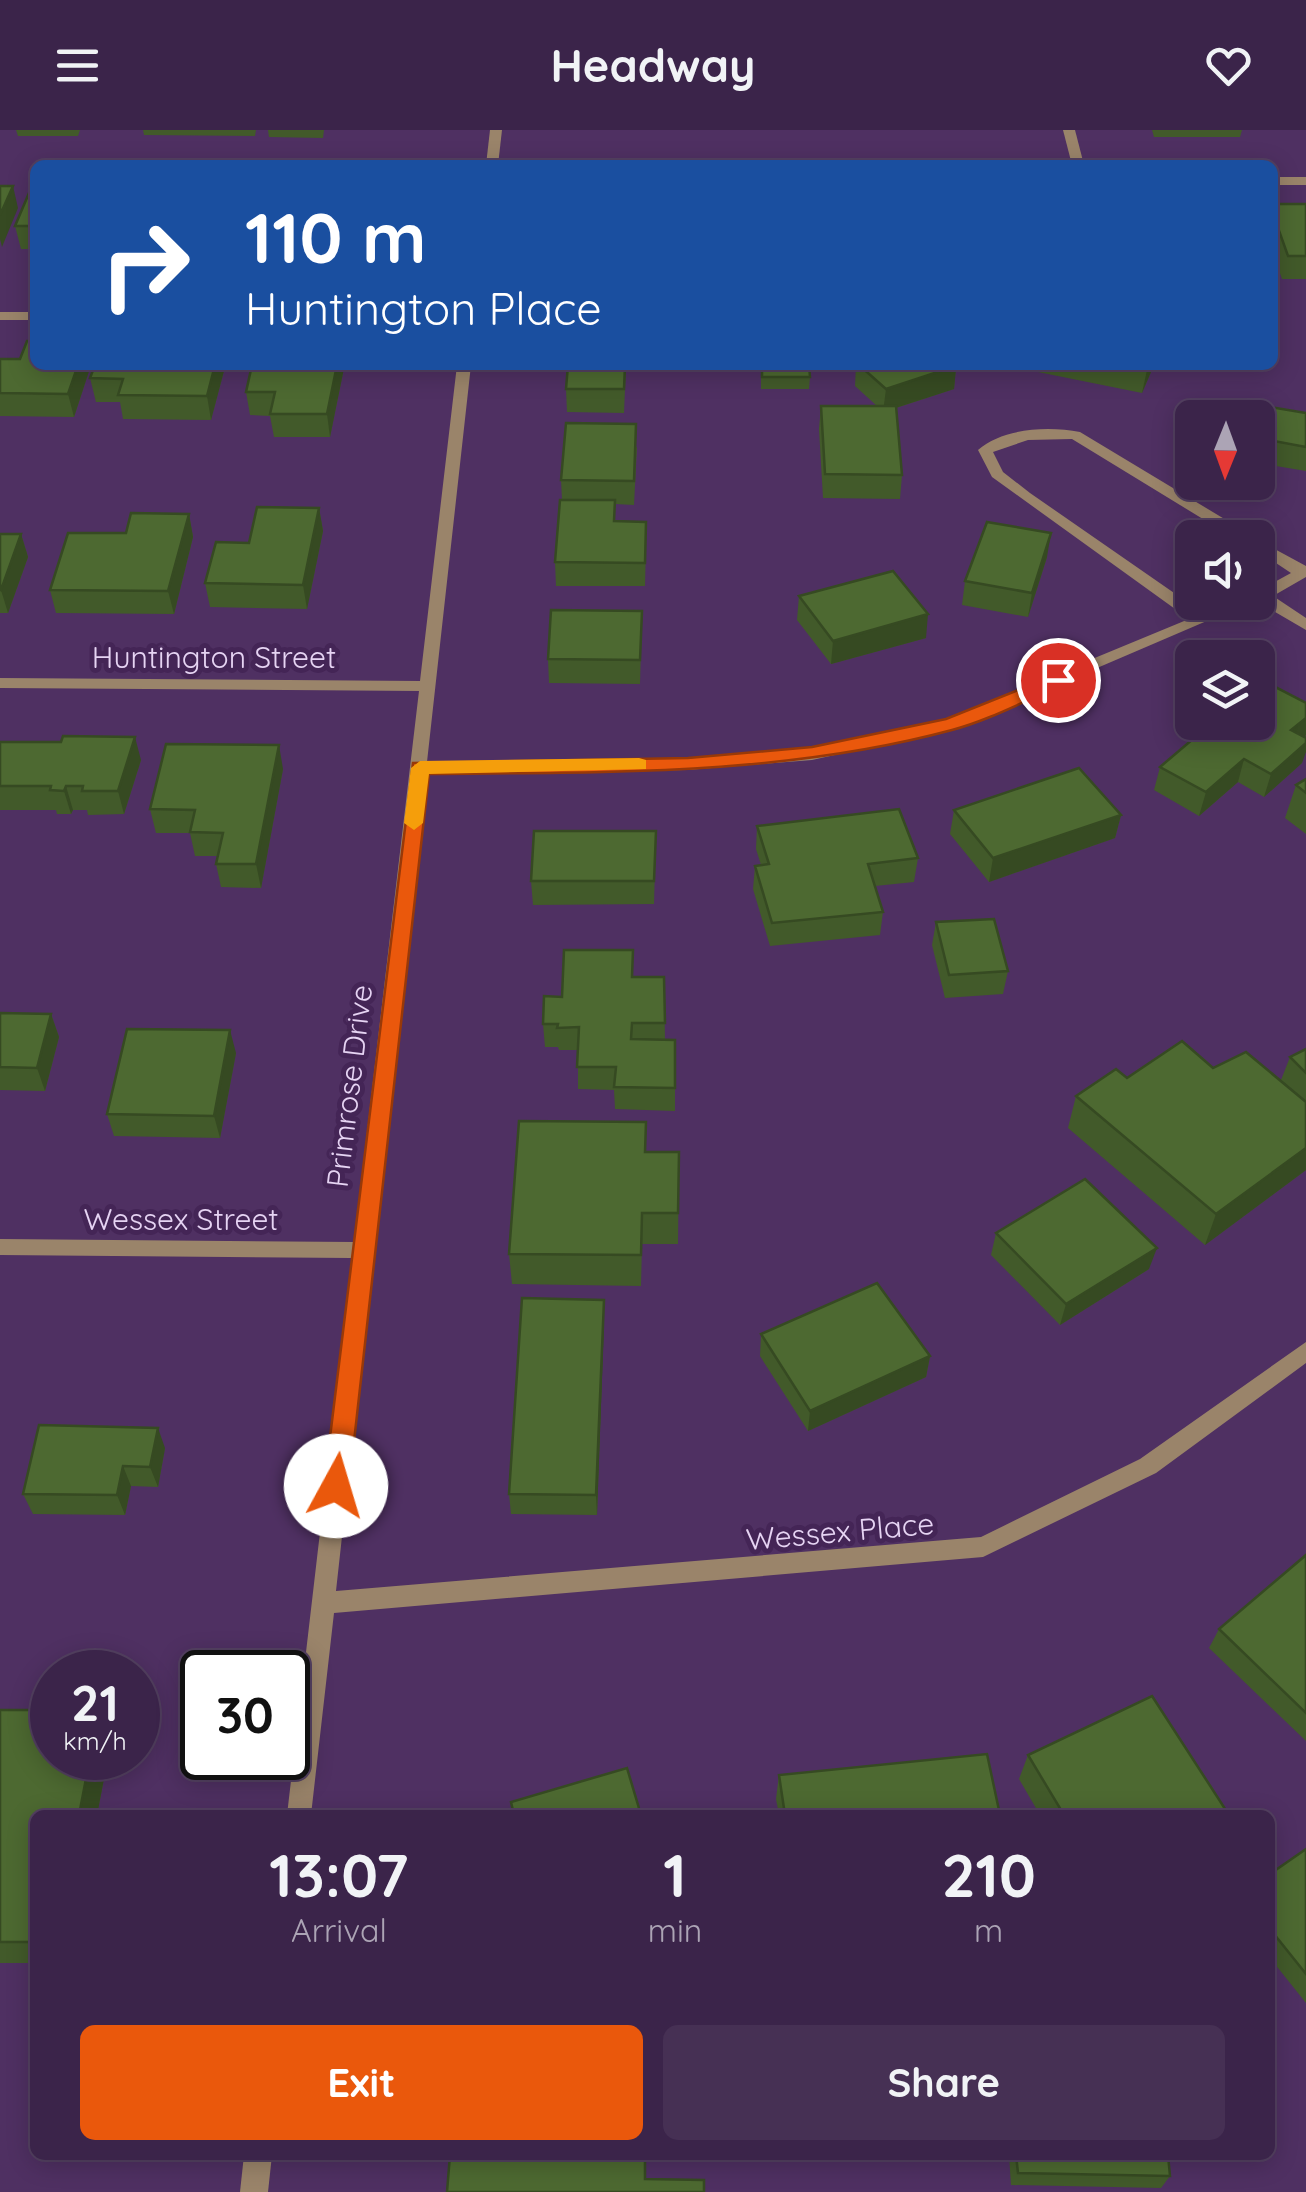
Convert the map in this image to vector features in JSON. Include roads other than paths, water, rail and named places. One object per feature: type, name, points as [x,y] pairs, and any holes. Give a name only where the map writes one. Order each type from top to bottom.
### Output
[{"type":"street","points":[[493,160],[496,130]]},
{"type":"street","points":[[1069,130],[1077,160]]},
{"type":"street","points":[[1278,181],[1306,181]]},
{"type":"street","points":[[0,316],[30,316]]},
{"type":"street","name":"Primrose Drive","points":[[299,1810],[463,370]]},
{"type":"street","points":[[1175,601],[997,474],[985,450],[1002,439],[1075,434],[1216,520]]},
{"type":"street","points":[[1275,554],[1304,572]]},
{"type":"street","points":[[1275,588],[1304,572]]},
{"type":"street","points":[[1275,605],[1306,624]]},
{"type":"street","points":[[420,768],[688,764],[812,754],[950,724],[1202,620]]},
{"type":"street","name":"Huntington Street","points":[[0,683],[428,686]]},
{"type":"street","name":"Wessex Street","points":[[0,1248],[362,1250]]},
{"type":"street","name":"Wessex Place","points":[[324,1603],[984,1548],[1148,1466],[1306,1351]]},
{"type":"street","points":[[254,2192],[257,2160]]}]
